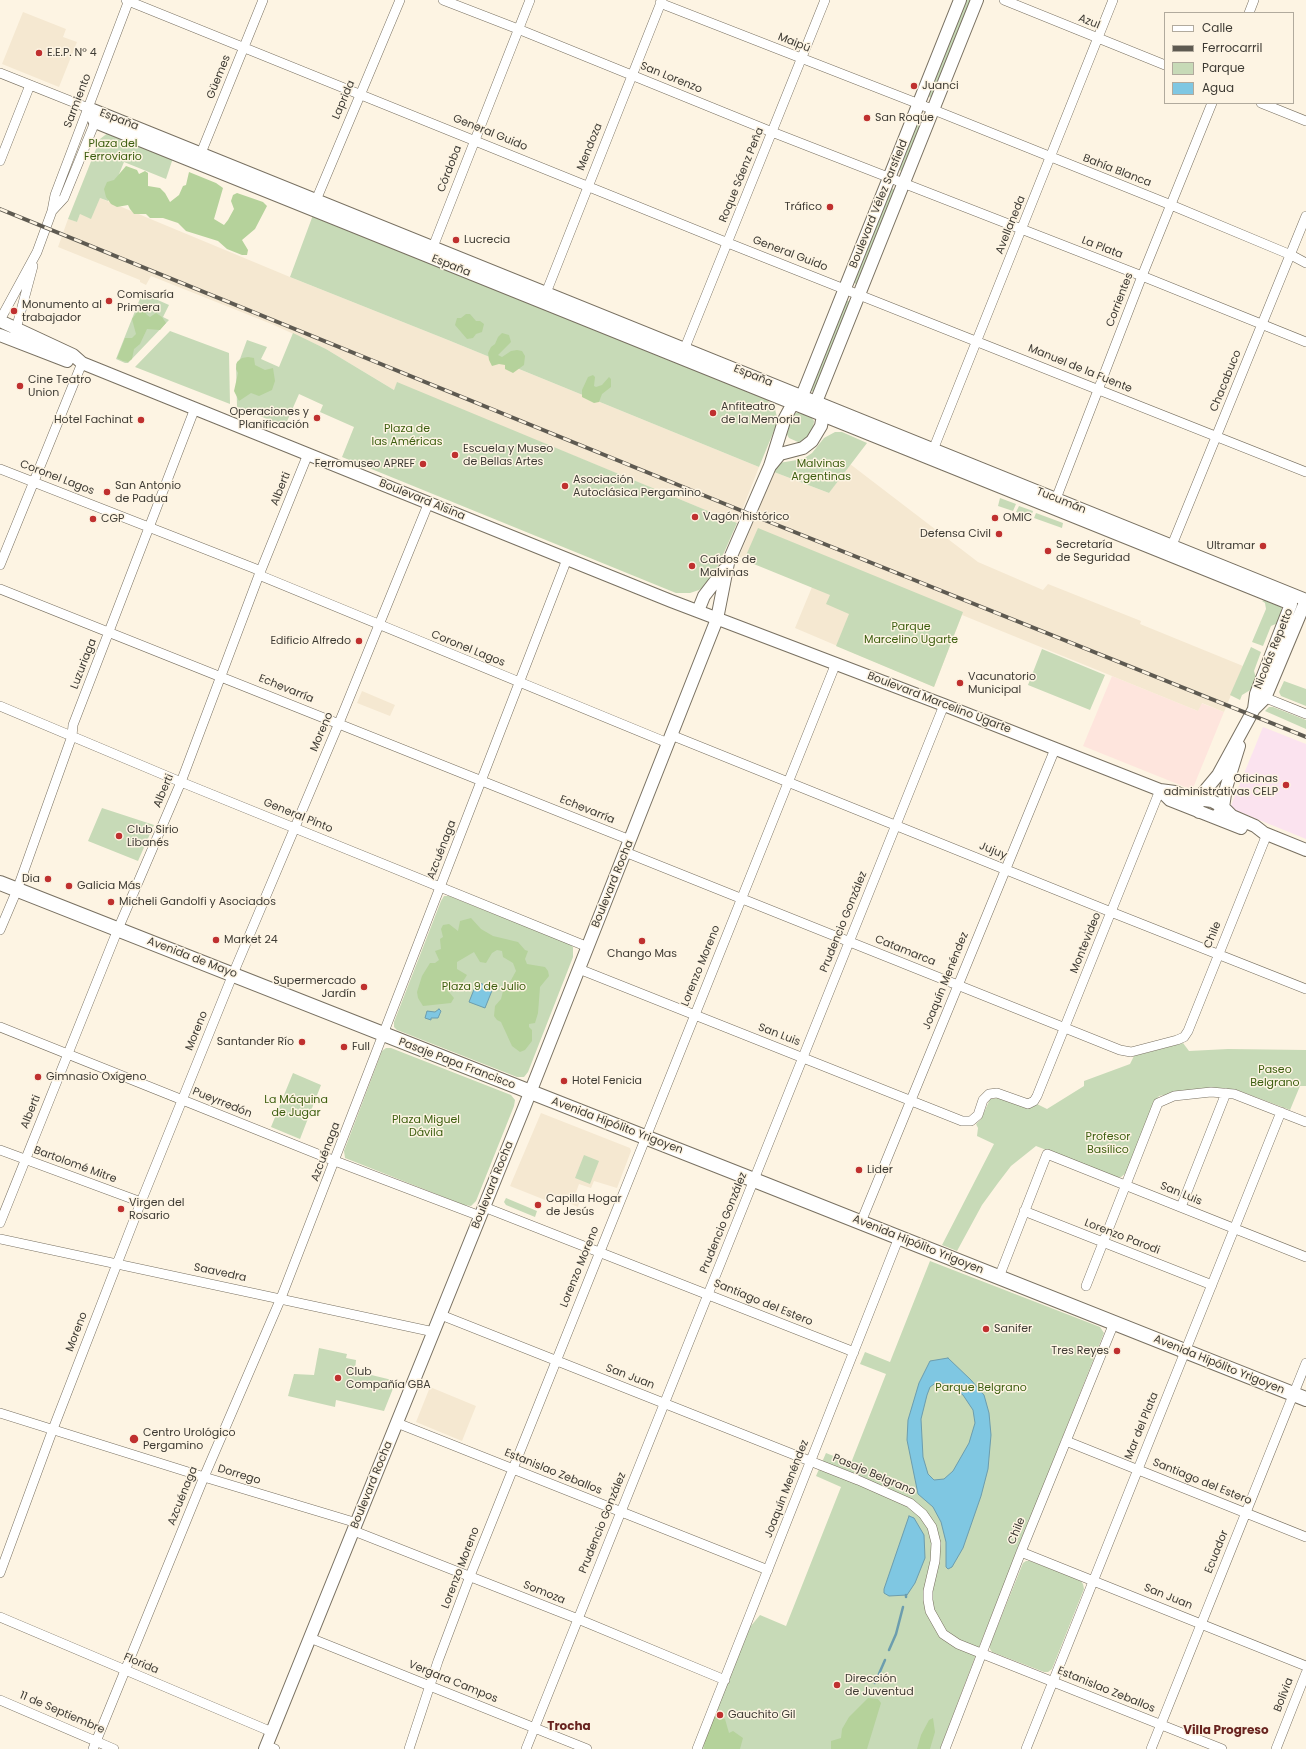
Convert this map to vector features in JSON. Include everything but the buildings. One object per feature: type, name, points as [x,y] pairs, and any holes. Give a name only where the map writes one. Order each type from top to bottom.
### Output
[{"type":"main road","name":"Boulevard Vélez Sarsfield","points":[[728,563],[770,466],[784,418],[792,405],[802,396],[960,0]]},
{"type":"main road","name":"Boulevard Vélez Sarsfield","points":[[816,402],[977,0]]},
{"type":"main road","name":"España","points":[[88,108],[95,122],[199,158]]},
{"type":"main road","name":"España","points":[[88,108],[199,158],[682,354],[792,405],[822,415]]},
{"type":"main road","name":"Boulevard Alsina","points":[[0,321],[73,355],[82,363]]},
{"type":"main road","name":"Boulevard Alsina","points":[[0,335],[70,362],[82,363],[717,619]]},
{"type":"main road","name":"España","points":[[682,354],[816,402]]},
{"type":"main road","points":[[770,466],[780,454],[803,448],[812,441],[821,426],[822,415],[816,402]]},
{"type":"main road","name":"Tucumán","points":[[816,402],[931,453],[1170,550],[1292,604]]},
{"type":"main road","name":"Tucumán","points":[[822,415],[931,453]]},
{"type":"main road","name":"Tucumán","points":[[1170,550],[1306,599]]},
{"type":"main road","points":[[698,611],[704,596],[728,563]]},
{"type":"main road","name":"Boulevard Rocha","points":[[269,1748],[272,1732],[530,1093],[717,619],[728,563]]},
{"type":"main road","name":"Nicolás Repetto","points":[[1200,799],[1218,775],[1242,732],[1306,599]]},
{"type":"main road","name":"Nicolás Repetto","points":[[1260,696],[1292,604]]},
{"type":"main road","name":"Boulevard Marcelino Ugarte","points":[[717,619],[836,663],[1160,790],[1175,792],[1190,798],[1212,801],[1223,807],[1232,816],[1255,826],[1265,833],[1306,850]]},
{"type":"main road","name":"Nicolás Repetto","points":[[1223,807],[1226,788],[1242,732]]},
{"type":"main road","name":"Boulevard Marcelino Ugarte","points":[[1160,790],[1170,800],[1199,812],[1252,832],[1265,833]]},
{"type":"main road","points":[[1199,812],[1197,806],[1200,799]]},
{"type":"main road","points":[[1214,818],[1223,807]]},
{"type":"main road","name":"Avenida de Mayo","points":[[0,883],[384,1035]]},
{"type":"main road","name":"Pasaje Papa Francisco","points":[[384,1035],[530,1093]]},
{"type":"main road","name":"Avenida Hipólito Yrigoyen","points":[[530,1093],[899,1237],[1300,1397]]},
{"type":"street","name":"General Guido","points":[[128,0],[475,139],[728,243],[845,288]]},
{"type":"street","name":"Sarmiento","points":[[12,340],[17,328],[37,252],[52,212],[55,195],[128,0]]},
{"type":"street","name":"Güemes","points":[[199,158],[263,0]]},
{"type":"street","name":"Laprida","points":[[314,205],[400,0]]},
{"type":"street","name":"San Lorenzo","points":[[443,0],[772,132],[890,177]]},
{"type":"street","name":"Córdoba","points":[[431,252],[530,0]]},
{"type":"street","name":"Roque Sáenz Peña","points":[[682,354],[825,0]]},
{"type":"street","name":"Azul","points":[[1004,0],[1164,65]]},
{"type":"street","name":"Avellaneda","points":[[931,453],[1022,230],[1113,0]]},
{"type":"street","points":[[1249,12],[1254,0]]},
{"type":"street","name":"Maipú","points":[[661,2],[919,104]]},
{"type":"street","name":"Mendoza","points":[[544,298],[661,2]]},
{"type":"street","name":"España","points":[[0,73],[88,108]]},
{"type":"street","points":[[0,161],[30,85]]},
{"type":"street","name":"Bahía Blanca","points":[[919,104],[1050,158],[1171,205],[1291,255],[1306,263]]},
{"type":"street","name":"Corrientes","points":[[1055,503],[1142,276],[1212,104]]},
{"type":"street","points":[[1264,104],[1306,121]]},
{"type":"street","name":"Sarmiento","points":[[52,212],[64,198],[95,122]]},
{"type":"street","name":"La Plata","points":[[890,177],[1306,342]]},
{"type":"street","name":"Chacabuco","points":[[1170,550],[1306,216]]},
{"type":"street","name":"Sarmiento","points":[[0,321],[37,252]]},
{"type":"street","name":"Manuel de la Fuente","points":[[845,288],[1306,472]]},
{"type":"street","points":[[0,566],[82,363]]},
{"type":"street","name":"Luzuriaga","points":[[0,930],[17,890],[72,736],[73,725],[195,408]]},
{"type":"street","name":"Alberti","points":[[0,1223],[118,929],[181,782],[260,573],[308,454]]},
{"type":"street","name":"Coronel Lagos","points":[[0,468],[149,527],[520,683],[670,739]]},
{"type":"street","name":"Moreno","points":[[0,1573],[53,1429],[117,1263],[232,974],[339,723],[428,502]]},
{"type":"street","name":"Azcuénaga","points":[[95,1745],[204,1477],[281,1298],[441,888],[567,559]]},
{"type":"street","name":"Echevarría","points":[[0,589],[630,840]]},
{"type":"street","name":"Nicolás Repetto","points":[[1292,604],[1306,599]]},
{"type":"street","name":"Lorenzo Moreno","points":[[409,1749],[470,1576],[599,1252],[647,1138],[695,1014],[836,663]]},
{"type":"street","points":[[1260,696],[1306,714]]},
{"type":"street","name":"Prudencio González","points":[[526,1749],[944,705]]},
{"type":"street","name":"General Pinto","points":[[0,706],[181,782],[588,947]]},
{"type":"street","name":"Jujuy","points":[[670,739],[788,783],[1306,988]]},
{"type":"street","name":"Joaquín Menéndez","points":[[861,1222],[1055,749]]},
{"type":"street","name":"Montevideo","points":[[971,1121],[975,1119],[983,1100],[989,1094],[997,1093],[1028,1104],[1037,1096],[1160,790]]},
{"type":"street","name":"Chile","points":[[1178,1040],[1184,1037],[1188,1031],[1265,833]]},
{"type":"street","name":"Catamarca","points":[[626,852],[1127,1052],[1178,1040]]},
{"type":"street","name":"San Luis","points":[[579,969],[962,1121],[971,1121]]},
{"type":"street","name":"Pueyrredón","points":[[0,1027],[335,1161],[482,1212]]},
{"type":"street","points":[[1086,1286],[1158,1103],[1174,1096],[1211,1092],[1234,1094],[1306,1122]]},
{"type":"street","points":[[1181,1207],[1226,1093]]},
{"type":"street","name":"Mar del Plata","points":[[1026,1749],[1281,1112]]},
{"type":"street","name":"Bartolomé Mitre","points":[[0,1150],[141,1202]]},
{"type":"street","name":"San Luis","points":[[1024,1211],[1047,1154],[1306,1257]]},
{"type":"street","points":[[999,1277],[1024,1211]]},
{"type":"street","name":"Lorenzo Parodi","points":[[1024,1211],[1212,1285]]},
{"type":"street","name":"Santiago del Estero","points":[[482,1212],[599,1252],[854,1352]]},
{"type":"street","name":"Joaquín Menéndez","points":[[697,1749],[899,1237]]},
{"type":"street","name":"Saavedra","points":[[0,1239],[434,1332]]},
{"type":"street","name":"San Juan","points":[[441,1315],[810,1462]]},
{"type":"street","name":"Chile","points":[[945,1749],[1021,1552],[1114,1323]]},
{"type":"street","name":"Ecuador","points":[[1151,1749],[1246,1513],[1300,1397],[1306,1363]]},
{"type":"street","name":"Dorrego","points":[[0,1413],[204,1477],[355,1527]]},
{"type":"street","name":"Estanislao Zeballos","points":[[397,1423],[768,1570]]},
{"type":"street","name":"Santiago del Estero","points":[[1066,1441],[1306,1536]]},
{"type":"street","name":"Pasaje Belgrano","points":[[810,1462],[897,1496],[915,1506],[923,1514],[932,1527],[936,1544],[935,1561],[928,1592],[930,1611],[943,1634],[958,1644],[982,1653]]},
{"type":"street","name":"Somoza","points":[[355,1527],[470,1576],[725,1680]]},
{"type":"street","name":"San Juan","points":[[1021,1552],[1306,1666]]},
{"type":"street","name":"Florida","points":[[0,1617],[272,1732]]},
{"type":"street","name":"Vergara Campos","points":[[310,1638],[587,1749]]},
{"type":"street","name":"Estanislao Zeballos","points":[[982,1653],[1222,1749]]},
{"type":"street","name":"Bolivia","points":[[1276,1749],[1306,1672]]},
{"type":"street","name":"11 de Septiembre","points":[[0,1700],[95,1745],[114,1749]]},
{"type":"shaded area","name":"E.E.P. N° 4","points":[[23,12],[66,29],[63,37],[77,42],[59,87],[2,64]]},
{"type":"shaded area","points":[[100,198],[290,277],[759,467],[737,523],[397,383],[394,390],[326,349],[274,325],[151,276],[146,285],[140,282],[140,280],[58,247],[68,219],[77,222],[80,214]]},
{"type":"shaded area","points":[[850,464],[978,562],[1043,590],[1048,584],[1141,621],[1140,624],[1243,666],[1224,712],[1202,703],[1198,711],[962,615],[934,687],[795,628],[812,587],[739,557],[774,472],[829,493]]},
{"type":"shaded area","points":[[1112,676],[1198,711],[1201,703],[1224,712],[1193,788],[1190,789],[1083,746]]},
{"type":"shaded area","points":[[362,691],[395,705],[390,716],[357,703]]},
{"type":"shaded area","points":[[1263,727],[1306,744],[1306,839],[1230,808]]},
{"type":"shaded area","points":[[541,1113],[630,1148],[631,1151],[617,1188],[594,1181],[591,1188],[579,1184],[574,1198],[570,1196],[569,1199],[579,1203],[578,1207],[547,1194],[545,1200],[510,1186]]},
{"type":"shaded area","points":[[430,1387],[476,1406],[462,1441],[416,1422]]},
{"type":"green space","points":[[965,0],[972,0],[933,97],[931,98],[928,95]]},
{"type":"green space","points":[[919,116],[923,117],[924,120],[903,171],[901,171],[898,169]]},
{"type":"green space","name":"Plaza del Ferroviario","points":[[109,132],[173,158],[166,179],[124,162],[108,201],[100,198],[91,219],[80,214],[77,222],[68,219],[100,139]]},
{"type":"green space","points":[[126,166],[137,170],[139,174],[145,171],[148,173],[148,186],[160,188],[170,202],[179,195],[183,186],[186,185],[189,172],[216,183],[223,188],[214,219],[224,225],[234,209],[231,201],[233,195],[237,193],[263,202],[267,206],[255,229],[242,240],[248,250],[247,255],[242,255],[227,249],[218,241],[186,231],[178,223],[163,218],[150,218],[146,214],[134,214],[128,205],[117,207],[111,204],[106,197],[104,189],[107,182],[114,180]]},
{"type":"green space","points":[[891,188],[896,190],[858,283],[856,284],[853,282]]},
{"type":"green space","points":[[313,215],[764,396],[775,409],[778,421],[759,467],[290,277]]},
{"type":"green space","points":[[143,291],[152,295],[151,297],[169,305],[163,317],[169,320],[128,363],[125,363],[116,359]]},
{"type":"green space","points":[[846,300],[851,302],[814,392],[811,391],[810,389]]},
{"type":"green space","points":[[141,307],[150,317],[156,313],[162,317],[166,323],[160,330],[147,329],[140,344],[134,349],[132,359],[128,362],[123,361],[117,358],[125,338],[132,338],[136,334],[132,319]]},
{"type":"green space","points":[[466,314],[470,314],[476,321],[480,321],[484,324],[482,332],[476,334],[473,338],[467,339],[455,325],[457,318],[461,318]]},
{"type":"green space","points":[[170,331],[229,353],[230,404],[135,367]]},
{"type":"green space","name":"Plaza de las Américas","points":[[293,333],[326,349],[394,390],[397,382],[737,523],[716,571],[706,586],[699,590],[690,593],[676,593],[342,457],[354,427],[320,412],[323,405],[299,394],[285,426],[237,407],[236,364],[240,359],[247,340],[267,347],[261,359],[279,367]]},
{"type":"green space","points":[[502,333],[509,335],[511,342],[498,355],[502,357],[511,351],[517,350],[522,351],[525,356],[524,365],[513,373],[505,369],[505,365],[499,364],[492,366],[489,360],[488,353]]},
{"type":"green space","points":[[242,358],[254,358],[255,365],[265,370],[273,368],[275,381],[272,390],[259,396],[251,393],[239,401],[234,391],[238,373],[236,369],[237,362]]},
{"type":"green space","points":[[593,375],[595,377],[594,386],[596,387],[602,385],[609,377],[611,379],[611,387],[602,394],[599,402],[594,403],[582,397],[582,390],[588,377]]},
{"type":"green space","points":[[804,412],[809,414],[814,421],[813,429],[811,435],[802,442],[798,442],[789,438],[785,431],[789,418],[796,413]]},
{"type":"green space","name":"Malvinas Argentinas","points":[[835,432],[842,432],[867,443],[829,493],[774,472],[779,463],[803,459],[812,453],[824,438]]},
{"type":"green space","points":[[1000,498],[1016,504],[1013,511],[998,506]]},
{"type":"green space","points":[[1019,506],[1033,511],[1031,517],[1016,512]]},
{"type":"green space","points":[[1036,513],[1063,523],[1062,528],[1034,518]]},
{"type":"green space","name":"Parque Marcelino Ugarte","points":[[758,528],[963,612],[934,687],[836,646],[849,614],[826,604],[830,595],[744,560]]},
{"type":"green space","points":[[1267,599],[1281,606],[1282,611],[1278,623],[1271,626],[1263,646],[1252,642],[1266,609],[1265,603],[1262,601]]},
{"type":"green space","points":[[1251,647],[1261,652],[1254,671],[1256,678],[1252,689],[1242,695],[1240,700],[1230,695]]},
{"type":"green space","points":[[1042,649],[1105,675],[1090,710],[1028,685]]},
{"type":"green space","points":[[1284,681],[1306,689],[1306,706],[1281,696],[1279,692]]},
{"type":"green space","points":[[1269,707],[1273,707],[1306,720],[1306,729],[1265,711]]},
{"type":"green space","name":"Club Sirio Libanés","points":[[102,808],[154,825],[138,861],[88,841]]},
{"type":"green space","name":"Plaza 9 de Julio","points":[[444,896],[449,896],[569,944],[573,947],[573,957],[528,1072],[524,1077],[517,1077],[397,1030],[394,1027],[394,1022]]},
{"type":"green space","points":[[471,918],[481,929],[493,936],[518,942],[525,950],[528,951],[525,959],[527,964],[545,967],[548,971],[549,976],[540,987],[538,1013],[535,1023],[529,1024],[529,1027],[532,1030],[532,1041],[525,1050],[520,1052],[512,1046],[501,1022],[494,1016],[495,1006],[501,999],[504,987],[510,982],[516,971],[513,963],[503,957],[502,951],[497,950],[492,953],[486,963],[480,962],[474,952],[457,962],[457,969],[467,975],[462,983],[456,981],[450,989],[449,992],[454,998],[451,1003],[423,1006],[418,998],[417,992],[422,976],[430,963],[435,963],[439,960],[435,951],[441,949],[440,939],[443,937],[441,929],[443,925],[449,924],[458,931],[460,921]]},
{"type":"green space","name":"Paseo Belgrano","points":[[1183,1043],[1189,1051],[1228,1049],[1306,1050],[1306,1086],[1300,1086],[1290,1110],[1237,1090],[1212,1089],[1180,1092],[1159,1096],[1155,1101],[1126,1173],[1121,1177],[1116,1177],[1036,1146],[1011,1166],[998,1183],[982,1205],[957,1251],[942,1245],[994,1144],[977,1136],[978,1128],[976,1124],[981,1119],[990,1099],[999,1098],[1027,1108],[1037,1104],[1047,1109],[1084,1086],[1084,1081],[1130,1064],[1134,1056]]},
{"type":"green space","name":"Plaza Miguel Dávila","points":[[386,1048],[391,1048],[511,1095],[515,1100],[514,1106],[476,1201],[471,1206],[464,1205],[345,1158],[344,1151],[382,1051]]},
{"type":"green space","name":"La Máquina de Jugar","points":[[293,1073],[321,1085],[300,1139],[271,1127]]},
{"type":"green space","points":[[584,1155],[599,1161],[590,1184],[575,1178]]},
{"type":"green space","points":[[506,1198],[537,1211],[535,1217],[506,1205],[504,1202]]},
{"type":"green space","name":"Parque Belgrano","points":[[930,1261],[1100,1327],[1104,1333],[940,1749],[701,1749],[750,1627],[760,1615],[786,1626],[841,1487],[816,1476],[826,1453],[851,1463],[886,1374],[860,1364],[865,1352],[890,1362]]},
{"type":"green space","name":"Club Compañía GBA","points":[[319,1348],[347,1354],[346,1358],[356,1360],[355,1371],[396,1381],[384,1411],[336,1400],[335,1407],[288,1396],[294,1374],[314,1375]]},
{"type":"green space","points":[[1030,1561],[1080,1580],[1084,1589],[1052,1669],[1048,1672],[1044,1672],[992,1652],[990,1649],[990,1645],[1023,1563]]},
{"type":"green space","points":[[868,1698],[878,1699],[881,1703],[867,1749],[831,1749],[831,1741],[841,1738],[842,1729],[849,1717]]},
{"type":"green space","points":[[715,1715],[725,1719],[729,1733],[733,1731],[743,1738],[740,1749],[704,1749],[706,1726]]},
{"type":"green space","points":[[933,1718],[935,1732],[930,1749],[917,1749],[921,1735],[929,1720]]},
{"type":"water","points":[[477,982],[493,988],[485,1008],[469,1002]]},
{"type":"water","points":[[439,1009],[441,1011],[438,1018],[431,1018],[431,1020],[425,1018],[427,1011],[435,1012]]},
{"type":"water","points":[[948,1358],[984,1395],[989,1413],[991,1435],[988,1469],[981,1496],[963,1548],[952,1567],[948,1569],[946,1567],[946,1542],[941,1522],[933,1507],[918,1494],[907,1440],[908,1420],[919,1383],[930,1361]],"holes":[[[937,1382],[949,1385],[963,1395],[973,1410],[975,1423],[969,1443],[953,1471],[944,1479],[934,1480],[928,1474],[923,1457],[921,1419],[930,1387]]]},
{"type":"water","points":[[909,1516],[914,1518],[924,1535],[925,1558],[915,1583],[907,1595],[889,1596],[884,1593],[884,1589]]},
{"type":"waterway","points":[[889,1650],[896,1634],[903,1607]]},
{"type":"waterway","points":[[875,1683],[885,1660]]},
{"type":"railway","points":[[0,209],[757,517],[1306,737]]},
{"type":"place","name":"E.E.P. N° 4","points":[[39,53]]},
{"type":"place","name":"Juanci","points":[[914,86]]},
{"type":"place","name":"San Roque","points":[[867,118]]},
{"type":"place","name":"Tráfico","points":[[830,207]]},
{"type":"place","name":"Lucrecia","points":[[456,240]]},
{"type":"place","name":"Comisaría Primera","points":[[109,301]]},
{"type":"place","name":"Monumento al trabajador","points":[[14,311]]},
{"type":"place","name":"Cine Teatro Union","points":[[20,386]]},
{"type":"place","name":"Anfiteatro de la Memoria","points":[[713,413]]},
{"type":"place","name":"Operaciones y Planificación","points":[[317,418]]},
{"type":"place","name":"Hotel Fachinat","points":[[141,420]]},
{"type":"place","name":"Escuela y Museo de Bellas Artes","points":[[455,455]]},
{"type":"place","name":"Ferromuseo APREF","points":[[423,464]]},
{"type":"place","name":"Asociación Autoclásica Pergamino","points":[[565,486]]},
{"type":"place","name":"San Antonio de Padua","points":[[107,492]]},
{"type":"place","name":"Vagón histórico","points":[[695,517]]},
{"type":"place","name":"OMIC","points":[[995,518]]},
{"type":"place","name":"CGP","points":[[93,519]]},
{"type":"place","name":"Defensa Civil","points":[[999,534]]},
{"type":"place","name":"Ultramar","points":[[1263,546]]},
{"type":"place","name":"Secretaría de Seguridad","points":[[1048,551]]},
{"type":"place","name":"Caídos de Malvinas","points":[[692,566]]},
{"type":"place","name":"Edificio Alfredo","points":[[359,641]]},
{"type":"place","name":"Vacunatorio Municipal","points":[[960,683]]},
{"type":"place","name":"Oficinas administrativas CELP","points":[[1286,785]]},
{"type":"place","name":"Club Sirio Libanés","points":[[119,836]]},
{"type":"place","name":"Dia","points":[[48,879]]},
{"type":"place","name":"Galicia Más","points":[[69,886]]},
{"type":"place","name":"Micheli Gandolfi y Asociados","points":[[111,902]]},
{"type":"place","name":"Market 24","points":[[216,940]]},
{"type":"place","name":"Chango Mas","points":[[642,941]]},
{"type":"place","name":"Supermercado Jardín","points":[[364,987]]},
{"type":"place","name":"Santander Río","points":[[302,1042]]},
{"type":"place","name":"Full","points":[[344,1047]]},
{"type":"place","name":"Gimnasio Oxígeno","points":[[38,1077]]},
{"type":"place","name":"Hotel Fenicia","points":[[564,1081]]},
{"type":"place","name":"Lider","points":[[859,1170]]},
{"type":"place","name":"Capilla Hogar de Jesús","points":[[538,1205]]},
{"type":"place","name":"Virgen del Rosario","points":[[121,1209]]},
{"type":"place","name":"Sanifer","points":[[986,1329]]},
{"type":"place","name":"Tres Reyes","points":[[1117,1351]]},
{"type":"place","name":"Club Compañía GBA","points":[[338,1378]]},
{"type":"place","name":"Centro Urológico Pergamino","points":[[134,1439]]},
{"type":"place","name":"Dirección de Juventud","points":[[837,1685]]},
{"type":"place","name":"Gauchito Gil","points":[[720,1715]]},
{"type":"district","name":"Trocha","points":[[569,1727]]},
{"type":"district","name":"Villa Progreso","points":[[1226,1731]]},
{"type":"park label","name":"Profesor Basílico","points":[[1108,1143]]}]
